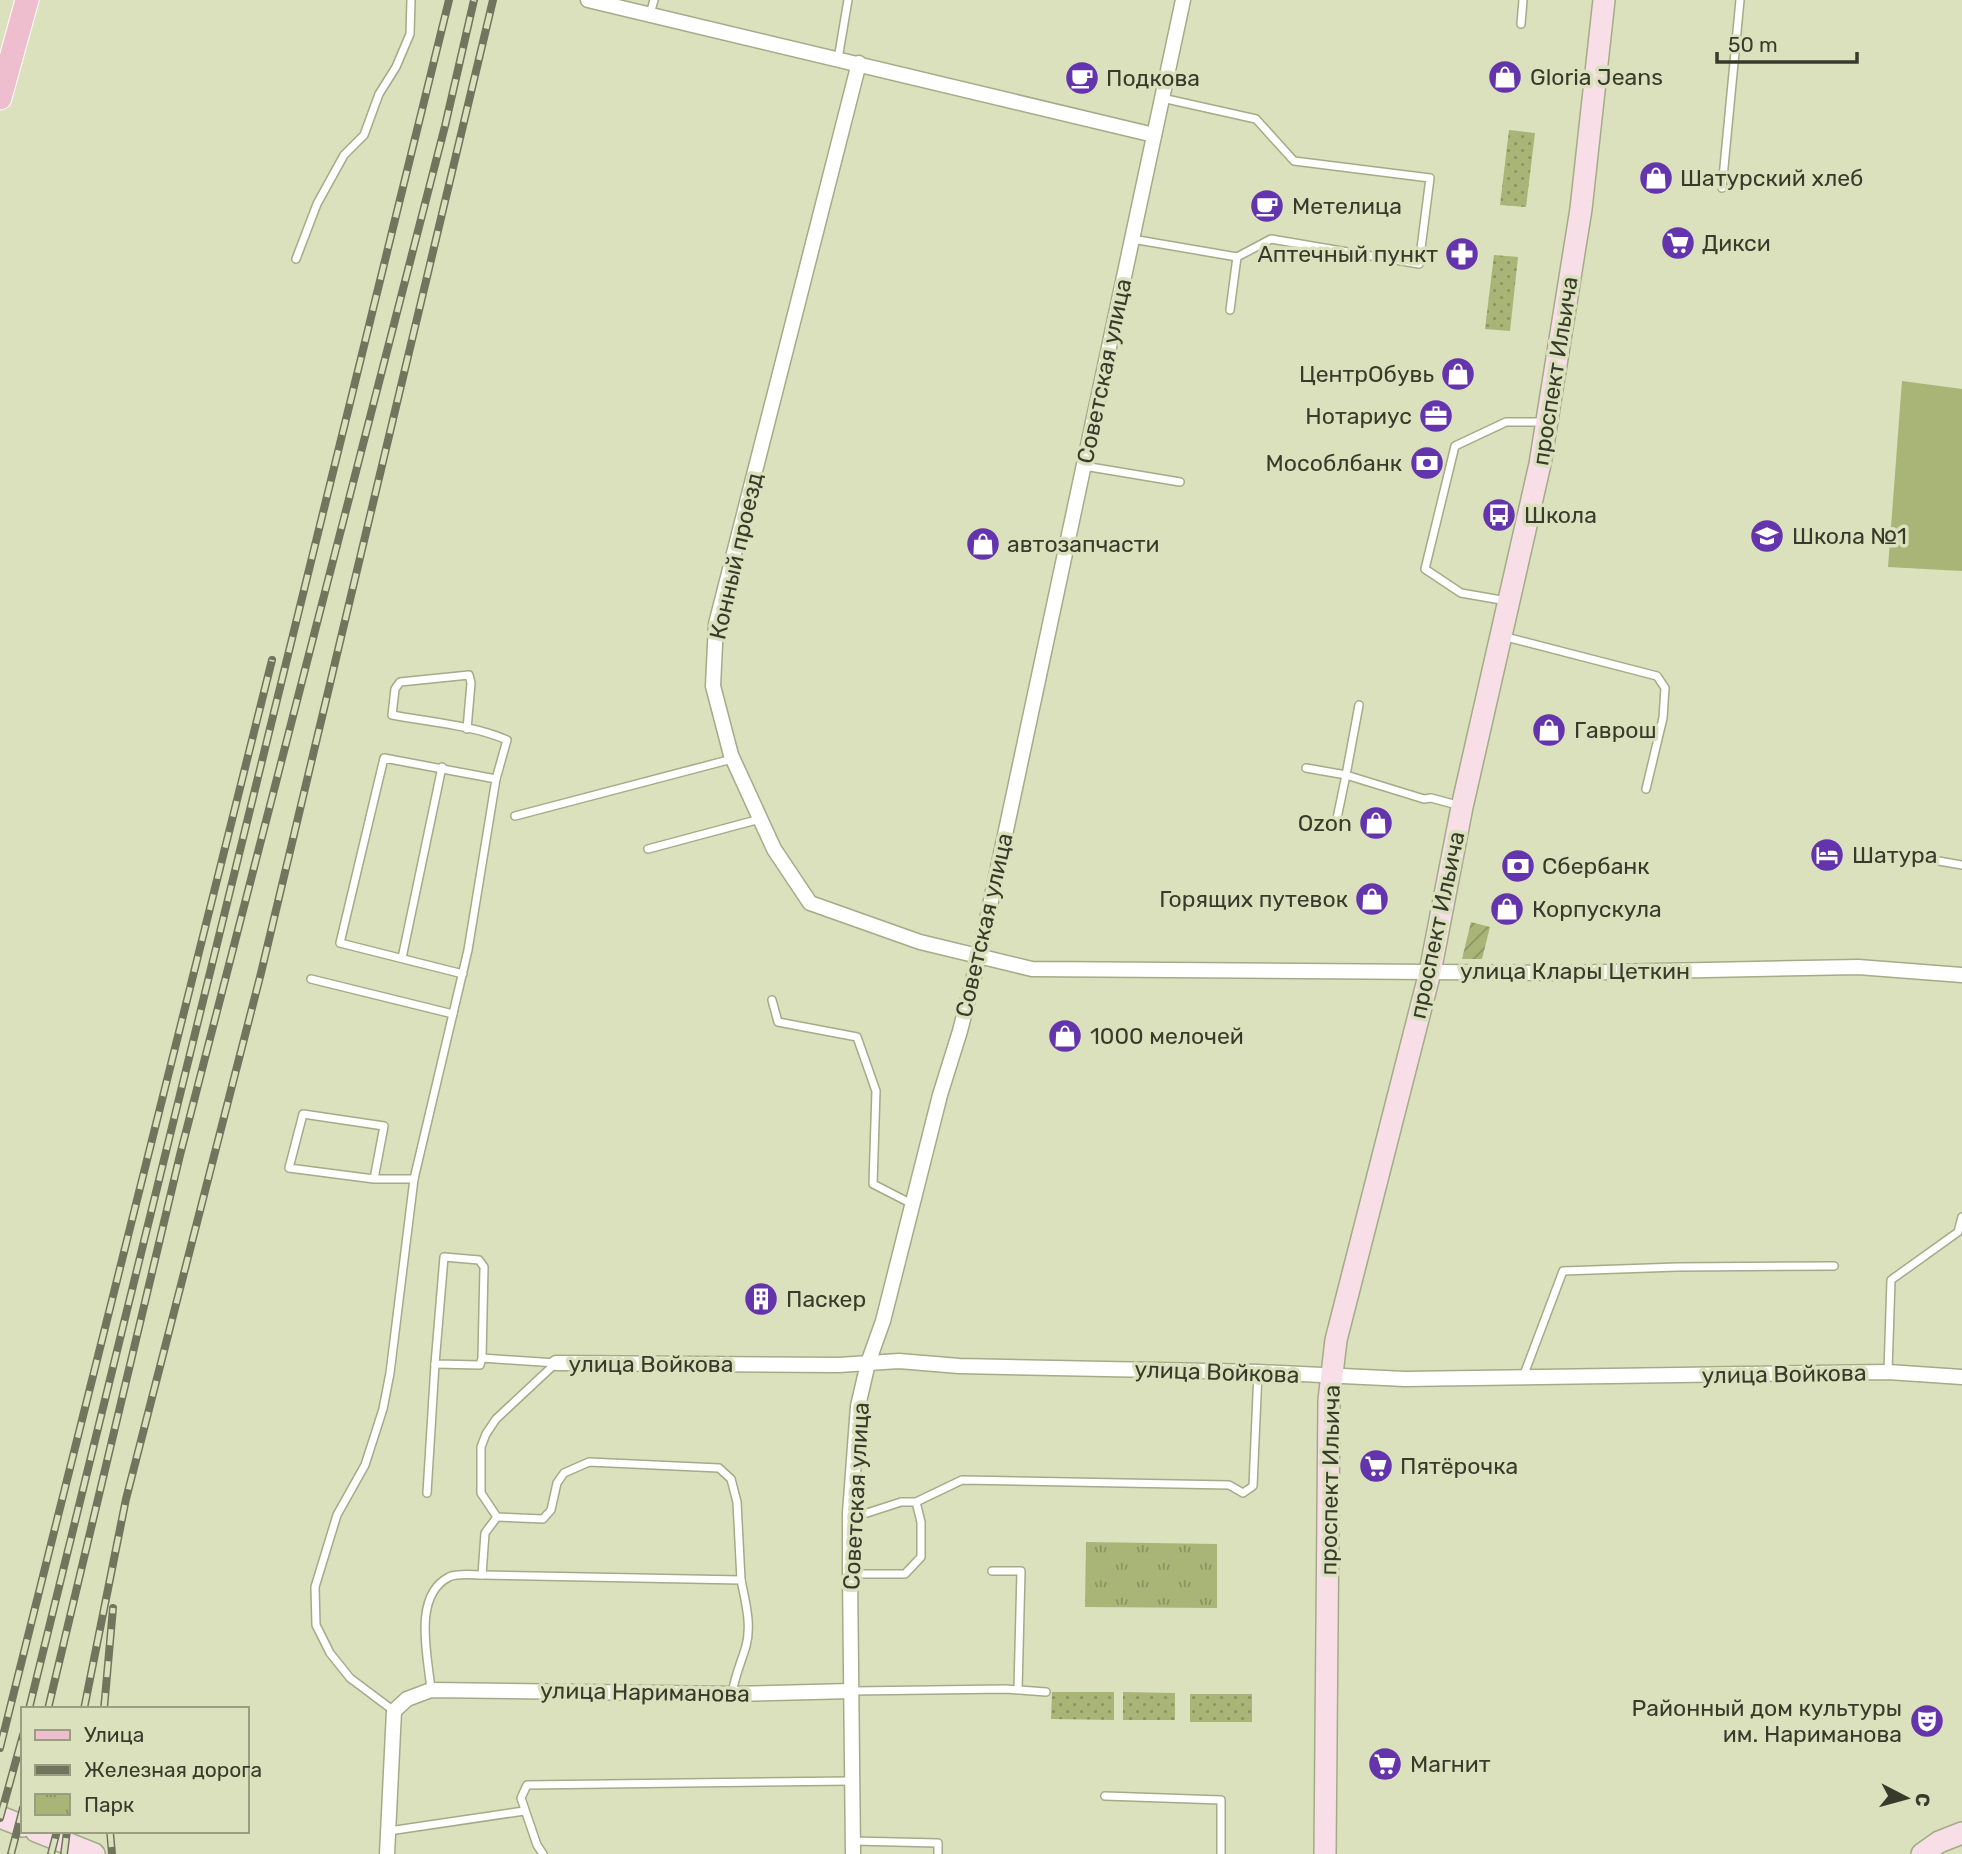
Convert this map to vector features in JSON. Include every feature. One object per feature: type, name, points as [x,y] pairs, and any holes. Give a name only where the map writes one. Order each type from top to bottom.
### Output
[{"type":"main road","points":[[0,98],[27,0]]},
{"type":"street","points":[[588,0],[652,7],[838,58],[1154,135]]},
{"type":"street","name":"Советская улица","points":[[853,1847],[850,1513],[858,1406],[979,957],[1183,0]]},
{"type":"street","name":"проспект Ильича","points":[[1325,1854],[1329,1401],[1336,1340],[1430,972],[1462,807],[1540,464],[1581,209],[1604,0]]},
{"type":"street","name":"Конный проезд","points":[[859,63],[716,624],[713,686],[733,759],[774,849],[810,903],[919,942],[979,957]]},
{"type":"street","name":"улица Клары Цеткин","points":[[979,957],[1032,969],[1561,973],[1858,967],[1962,975]]},
{"type":"street","name":"улица Войкова","points":[[556,1363],[899,1361],[958,1366],[1258,1372],[1405,1379],[1888,1372],[1962,1377]]},
{"type":"street","name":"улица Нариманова","points":[[394,1711],[407,1699],[431,1690],[732,1694],[852,1691]]},
{"type":"street","points":[[387,1854],[394,1711]]},
{"type":"street","points":[[0,1817],[21,1825]]},
{"type":"street","points":[[41,1833],[94,1854]]},
{"type":"street","points":[[1922,1854],[1939,1842],[1962,1833]]},
{"type":"lane","points":[[296,259],[317,204],[344,155],[364,135],[379,94],[396,67],[410,34],[411,0]]},
{"type":"lane","points":[[838,58],[849,0]]},
{"type":"lane","points":[[1521,23],[1523,0]]},
{"type":"lane","points":[[1722,188],[1740,0]]},
{"type":"lane","points":[[1132,239],[1237,257],[1271,239],[1419,264],[1430,178],[1294,161],[1256,118],[1162,98]]},
{"type":"lane","points":[[1230,310],[1237,257]]},
{"type":"lane","points":[[1507,601],[1461,593],[1425,569],[1455,446],[1506,422],[1547,422]]},
{"type":"lane","points":[[1083,466],[1180,482]]},
{"type":"lane","points":[[1501,636],[1657,676],[1665,688],[1663,718],[1646,789]]},
{"type":"lane","points":[[394,1711],[350,1678],[330,1653],[316,1626],[315,1587],[337,1515],[365,1465],[383,1409],[414,1179],[463,974],[496,779],[507,740],[492,733],[467,729],[392,715],[395,689],[400,682],[468,675],[471,683],[467,729]]},
{"type":"lane","points":[[1336,823],[1359,705]]},
{"type":"lane","points":[[463,974],[340,943],[384,758],[496,779]]},
{"type":"lane","points":[[515,816],[733,759]]},
{"type":"lane","points":[[402,958],[442,767]]},
{"type":"lane","points":[[1307,768],[1346,775],[1424,799],[1431,798],[1462,807]]},
{"type":"lane","points":[[648,849],[761,819]]},
{"type":"lane","points":[[1910,856],[1962,865]]},
{"type":"lane","points":[[311,979],[453,1014]]},
{"type":"lane","points":[[772,1000],[778,1022],[857,1037],[876,1091],[873,1184],[912,1204]]},
{"type":"lane","points":[[374,1179],[384,1126],[303,1114],[289,1168],[374,1179],[414,1179]]},
{"type":"lane","points":[[1888,1372],[1891,1280],[1958,1232],[1962,1217]]},
{"type":"lane","points":[[427,1493],[435,1364],[444,1257],[479,1260],[484,1267],[480,1365],[435,1364]]},
{"type":"lane","points":[[1523,1377],[1563,1271],[1834,1266]]},
{"type":"lane","points":[[482,1359],[556,1363]]},
{"type":"lane","points":[[497,1517],[481,1493],[481,1447],[496,1419],[556,1363]]},
{"type":"lane","points":[[850,1513],[867,1513],[901,1502],[916,1502],[962,1480],[1229,1485],[1243,1493],[1252,1486],[1258,1372]]},
{"type":"lane","points":[[497,1517],[543,1519],[551,1510],[557,1483],[564,1474],[590,1462],[719,1468],[731,1479],[737,1502],[741,1580],[748,1614],[747,1644],[736,1669],[732,1694]]},
{"type":"lane","points":[[850,1574],[905,1574],[921,1558],[921,1522],[916,1502]]},
{"type":"lane","points":[[482,1575],[485,1533],[497,1517]]},
{"type":"lane","points":[[992,1571],[1021,1572],[1018,1689]]},
{"type":"lane","points":[[431,1690],[426,1637],[427,1607],[435,1587],[452,1575],[741,1580]]},
{"type":"lane","name":"улица Нариманова","points":[[852,1691],[1018,1689],[1046,1692]]},
{"type":"lane","points":[[543,1854],[524,1811],[521,1798],[527,1785],[852,1781]]},
{"type":"lane","points":[[1105,1797],[1221,1800],[1221,1854]]},
{"type":"lane","points":[[389,1831],[524,1811]]},
{"type":"lane","points":[[853,1847],[938,1843],[938,1854]]},
{"type":"green space","points":[[1509,130],[1535,133],[1526,207],[1500,205]]},
{"type":"green space","points":[[1494,255],[1518,257],[1510,331],[1485,329]]},
{"type":"green space","points":[[1902,381],[1962,389],[1962,571],[1888,567]]},
{"type":"green space","points":[[1471,922],[1490,927],[1482,959],[1462,959]]},
{"type":"green space","points":[[1086,1542],[1217,1544],[1217,1608],[1085,1607]]},
{"type":"green space","points":[[1052,1692],[1114,1692],[1114,1720],[1051,1719]]},
{"type":"green space","points":[[1123,1692],[1175,1693],[1175,1720],[1123,1720]]},
{"type":"green space","points":[[1190,1694],[1252,1694],[1252,1722],[1190,1722]]},
{"type":"railway","points":[[29,1707],[449,0]]},
{"type":"railway","points":[[48,1707],[180,1155],[445,126],[474,0]]},
{"type":"railway","points":[[84,1707],[126,1499],[261,973],[493,0]]},
{"type":"railway","points":[[0,1748],[272,660]]},
{"type":"railway","points":[[104,1707],[113,1608]]},
{"type":"railway","points":[[0,1818],[21,1742]]},
{"type":"railway","points":[[11,1854],[21,1816]]},
{"type":"railway","points":[[51,1854],[56,1833]]},
{"type":"railway","points":[[64,1854],[67,1833]]},
{"type":"railway","points":[[110,1833],[112,1854]]},
{"type":"place","name":"Gloria Jeans","points":[[1505,77]]},
{"type":"place","name":"Подкова","points":[[1082,78]]},
{"type":"place","name":"Шатурский хлеб","points":[[1656,178]]},
{"type":"place","name":"Метелица","points":[[1267,206]]},
{"type":"place","name":"Дикси","points":[[1678,243]]},
{"type":"place","name":"Аптечный пункт","points":[[1462,254]]},
{"type":"place","name":"ЦентрОбувь","points":[[1458,374]]},
{"type":"place","name":"Нотариус","points":[[1436,416]]},
{"type":"place","name":"Мособлбанк","points":[[1427,463]]},
{"type":"place","name":"Школа","points":[[1499,515]]},
{"type":"place","name":"Школа №1","points":[[1767,536]]},
{"type":"place","name":"автозапчасти","points":[[983,544]]},
{"type":"place","name":"Гаврош","points":[[1549,730]]},
{"type":"place","name":"Ozon","points":[[1376,823]]},
{"type":"place","name":"Шатура","points":[[1827,855]]},
{"type":"place","name":"Сбербанк","points":[[1518,866]]},
{"type":"place","name":"Горящих путевок","points":[[1372,899]]},
{"type":"place","name":"Корпускула","points":[[1507,909]]},
{"type":"place","name":"1000 мелочей","points":[[1065,1036]]},
{"type":"place","name":"Паскер","points":[[761,1299]]},
{"type":"place","name":"Пятёрочка","points":[[1376,1466]]},
{"type":"place","name":"Районный дом культуры им. Нариманова","points":[[1927,1721]]},
{"type":"place","name":"Магнит","points":[[1385,1764]]}]
